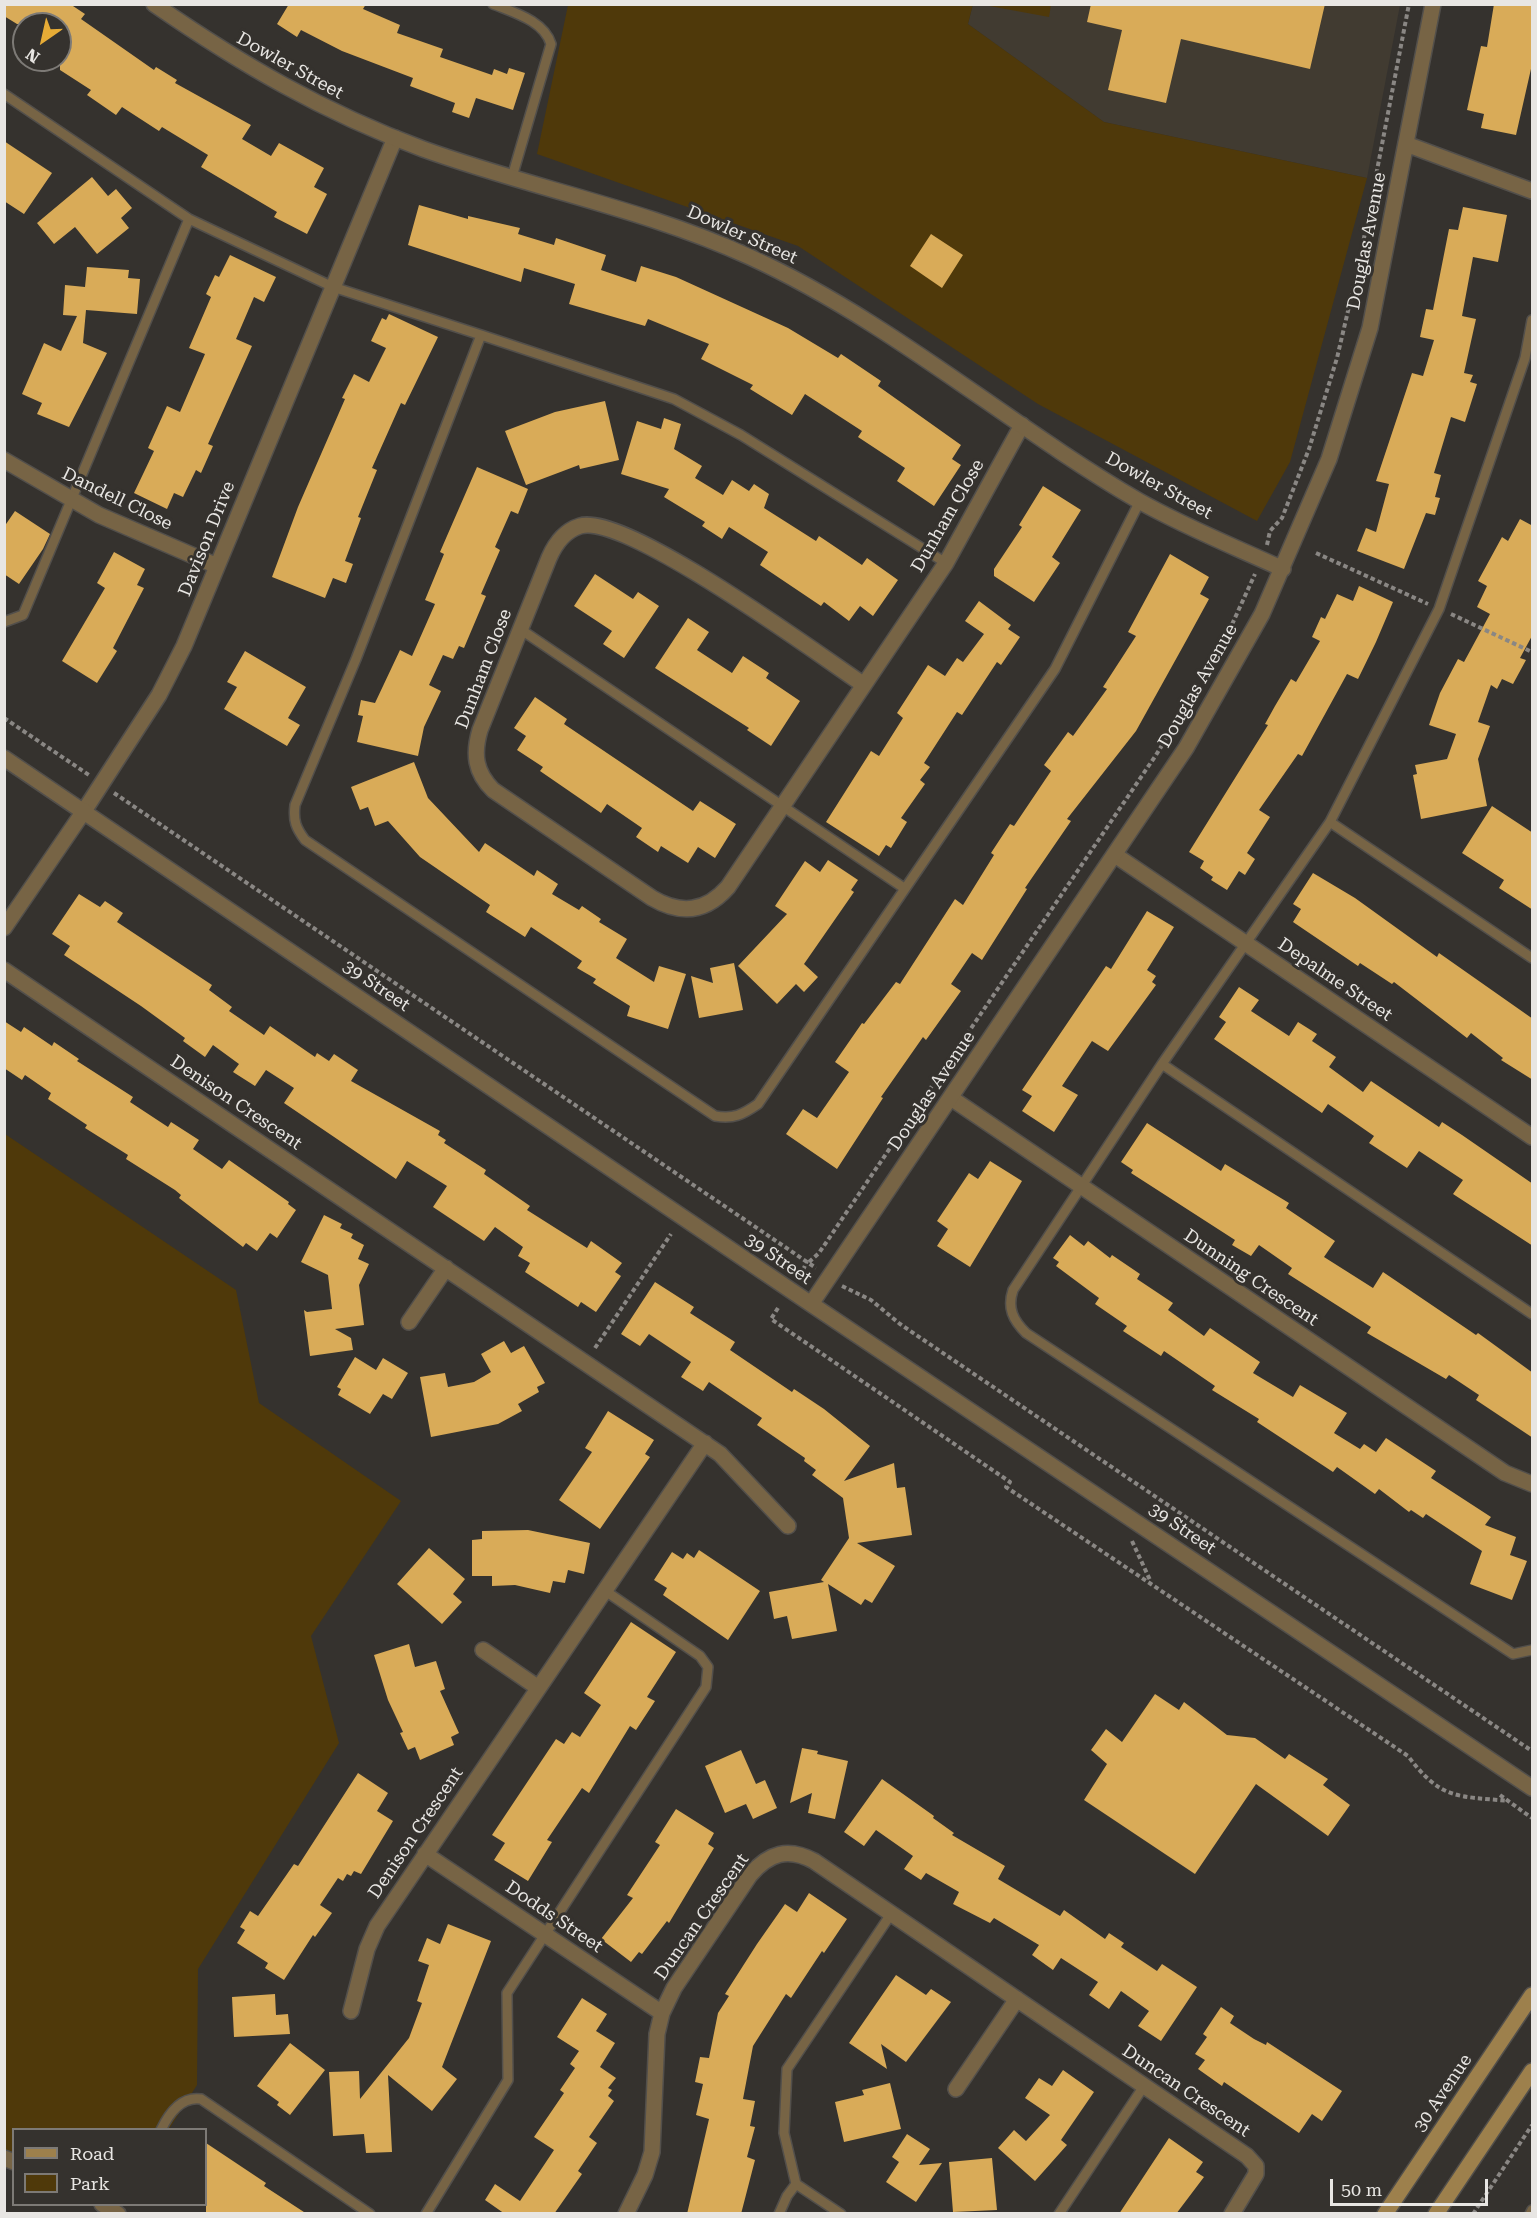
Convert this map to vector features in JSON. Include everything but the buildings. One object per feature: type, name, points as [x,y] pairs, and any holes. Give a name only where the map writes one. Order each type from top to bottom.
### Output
[{"type":"main road","name":"30 Avenue","points":[[1385,2214],[1533,1995]]},
{"type":"main road","points":[[1436,2214],[1533,2072]]},
{"type":"street","name":"Dowler Street","points":[[154,4],[274,82],[345,118],[395,138],[512,177],[675,227],[749,257],[843,306],[1140,501],[1283,569]]},
{"type":"street","name":"Douglas Avenue","points":[[811,1304],[1115,855],[1213,704],[1240,658],[1283,569],[1329,459],[1370,328],[1433,4]]},
{"type":"street","name":"Davison Drive","points":[[4,928],[84,811],[168,679],[395,138]]},
{"type":"street","points":[[1406,144],[1533,191]]},
{"type":"street","name":"Dunham Close","points":[[864,685],[690,569],[601,526],[580,525],[561,537],[555,545],[520,629],[476,743],[480,773],[493,790],[643,891],[673,908],[699,909],[710,904],[728,887],[782,805],[864,685],[946,563],[1022,425]]},
{"type":"street","name":"Dandell Close","points":[[4,460],[73,501],[126,528],[217,566]]},
{"type":"street","name":"39 Street","points":[[4,758],[811,1304],[1533,1788]]},
{"type":"street","name":"Depalme Street","points":[[1115,855],[1533,1137]]},
{"type":"street","name":"Denison Crescent","points":[[4,969],[705,1443],[720,1454],[788,1526]]},
{"type":"street","name":"Dunning Crescent","points":[[951,1098],[1505,1473],[1533,1484]]},
{"type":"street","points":[[410,1322],[446,1268]]},
{"type":"street","name":"Denison Crescent","points":[[351,2011],[371,1937],[537,1687],[705,1443]]},
{"type":"street","points":[[483,1650],[537,1687]]},
{"type":"street","name":"Duncan Crescent","points":[[627,2214],[645,2175],[652,2152],[657,2034],[662,2013],[674,1988],[750,1875],[772,1856],[782,1852],[804,1856],[1253,2161],[1256,2166],[1253,2182],[1232,2214]]},
{"type":"street","name":"Dodds Street","points":[[425,1854],[662,2013]]},
{"type":"street","points":[[956,2089],[1017,1999]]},
{"type":"lane","points":[[493,4],[533,22],[547,32],[550,45],[512,177]]},
{"type":"lane","points":[[4,94],[189,219],[333,287],[674,399],[741,435],[946,563]]},
{"type":"lane","points":[[4,622],[23,615],[73,501],[189,219]]},
{"type":"lane","points":[[1533,320],[1529,360],[1439,609],[1330,822],[1162,1065],[1012,1290],[1009,1303],[1017,1324],[1036,1340],[1513,1654],[1533,1650]]},
{"type":"lane","points":[[481,335],[356,660],[295,805],[293,820],[305,840],[701,1109],[715,1116],[731,1118],[743,1115],[758,1104],[1055,669],[1140,501]]},
{"type":"lane","points":[[520,629],[904,888]]},
{"type":"lane","points":[[1330,822],[1533,958]]},
{"type":"lane","points":[[1162,1065],[1533,1314]]},
{"type":"lane","points":[[426,2214],[508,2080],[507,1993],[706,1687],[708,1667],[700,1656],[604,1590]]},
{"type":"lane","points":[[841,2214],[796,2184],[784,2133],[787,2069],[891,1914]]},
{"type":"lane","points":[[1059,2214],[1144,2086]]},
{"type":"lane","points":[[161,2128],[176,2107],[191,2097],[201,2099],[370,2214]]},
{"type":"lane","points":[[779,2214],[787,2196],[796,2184]]},
{"type":"lane","points":[[1530,2214],[1533,2210]]},
{"type":"path","points":[[1271,535],[1270,531],[1282,518],[1309,449],[1337,358],[1359,264],[1409,4]]},
{"type":"path","points":[[1224,640],[1246,598],[1246,590]]},
{"type":"path","points":[[803,1267],[816,1257],[846,1214],[1156,755],[1198,686]]},
{"type":"path","points":[[4,718],[85,772]]},
{"type":"path","points":[[119,796],[813,1266]]},
{"type":"path","points":[[585,1363],[671,1234]]},
{"type":"path","points":[[849,1291],[871,1300],[900,1324],[1533,1750]]},
{"type":"path","points":[[778,1308],[771,1319],[1010,1482],[1006,1487],[1408,1756],[1425,1779],[1459,1796],[1509,1802]]},
{"type":"path","points":[[1121,1512],[1141,1565],[1152,1583]]},
{"type":"path","points":[[1500,1795],[1533,1818]]},
{"type":"path","points":[[1473,2214],[1533,2125]]},
{"type":"shaded area","points":[[973,4],[1400,5],[1367,178],[1104,122],[968,24]]},
{"type":"green space","points":[[973,4],[968,24],[1104,122],[1367,178],[1290,462],[1257,521],[1038,404],[798,246],[537,154],[568,5]]},
{"type":"green space","points":[[984,5],[1051,5],[1049,17]]},
{"type":"green space","points":[[5,1134],[236,1290],[259,1403],[401,1501],[311,1636],[339,1743],[198,1969],[197,2085],[170,2128],[12,2128],[12,2162],[5,2158]]}]
